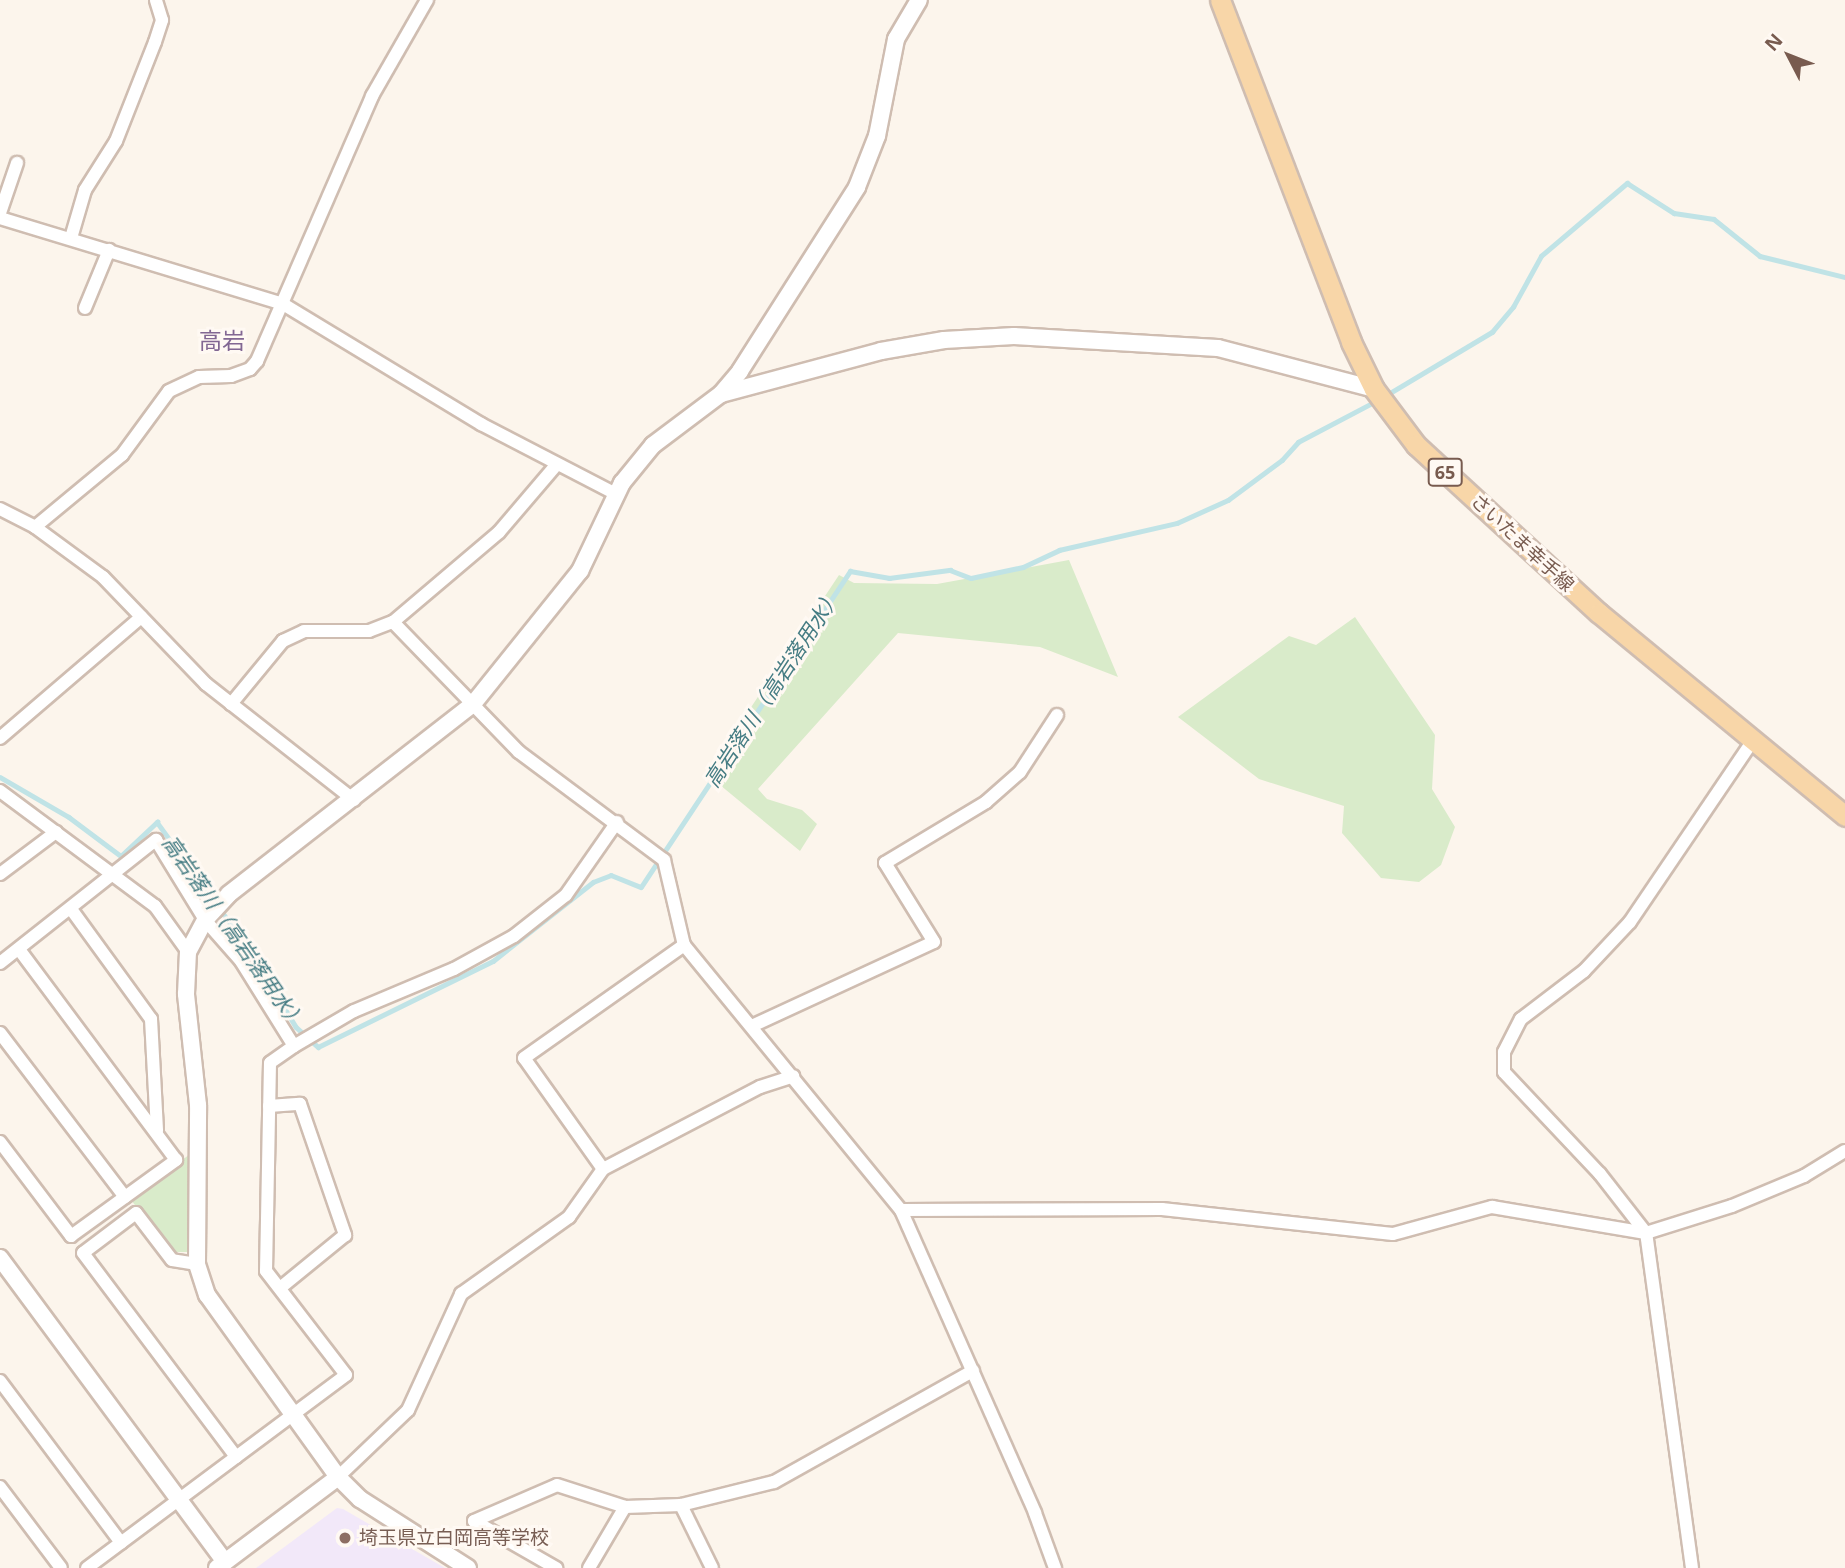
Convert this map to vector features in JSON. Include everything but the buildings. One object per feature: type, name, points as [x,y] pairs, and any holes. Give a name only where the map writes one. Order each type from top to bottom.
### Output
[{"type":"main road","name":"さいたま幸手線","points":[[1220,0],[1277,157],[1374,389],[1416,445],[1599,613],[1752,742],[1845,816]]},
{"type":"street","points":[[71,238],[85,190],[116,141],[155,42],[162,20],[156,0]]},
{"type":"street","points":[[35,527],[122,455],[169,391],[191,379],[231,376],[250,369],[283,304],[372,96],[428,0]]},
{"type":"street","points":[[468,1568],[360,1499],[338,1477],[207,1295],[197,1264],[198,1105],[186,994],[188,952],[205,919],[229,894],[354,800],[473,704],[580,571],[616,494],[653,445],[721,394],[740,371],[857,187],[877,136],[896,39],[919,0]]},
{"type":"street","points":[[18,163],[0,216],[283,304],[481,424],[616,494]]},
{"type":"street","points":[[85,308],[109,250]]},
{"type":"street","points":[[721,394],[881,351],[944,340],[1014,336],[1218,348],[1374,389]]},
{"type":"street","points":[[231,704],[283,641],[304,631],[369,631],[393,622],[499,532],[556,464]]},
{"type":"street","points":[[1,511],[35,527],[103,577],[231,704],[354,800]]},
{"type":"street","points":[[0,738],[141,617]]},
{"type":"street","points":[[393,622],[519,752],[617,822],[664,860],[684,945],[754,1025],[901,1210],[973,1371],[1055,1568]]},
{"type":"street","points":[[754,1025],[934,942],[885,863],[986,802],[1020,772],[1058,715]]},
{"type":"street","points":[[1692,1568],[1646,1233],[1601,1174],[1504,1072],[1504,1052],[1521,1019],[1584,971],[1630,922],[1752,742]]},
{"type":"street","points":[[0,791],[117,874],[155,906],[188,952]]},
{"type":"street","points":[[87,1568],[346,1375],[266,1270],[271,1063],[294,1046],[354,1011],[454,969],[514,936],[566,895],[617,822]]},
{"type":"street","points":[[0,874],[56,832]]},
{"type":"street","points":[[0,963],[117,874],[156,840],[205,919],[241,961],[294,1046]]},
{"type":"street","points":[[71,909],[152,1018],[157,1132]]},
{"type":"street","points":[[603,1170],[524,1058],[684,945]]},
{"type":"street","points":[[0,1142],[71,1236],[177,1160],[19,949]]},
{"type":"street","points":[[0,1033],[125,1197]]},
{"type":"street","points":[[0,1258],[180,1499],[220,1565],[338,1477],[408,1410],[461,1294],[569,1217],[603,1170],[760,1087],[793,1076]]},
{"type":"street","points":[[269,1106],[300,1104],[345,1235],[280,1288]]},
{"type":"street","points":[[901,1210],[1162,1209],[1393,1234],[1492,1207],[1646,1233],[1732,1206],[1804,1176],[1845,1151]]},
{"type":"street","points":[[197,1264],[173,1260],[136,1213],[83,1253],[236,1457]]},
{"type":"street","points":[[556,1568],[474,1521],[557,1485],[625,1507],[681,1505],[774,1482],[973,1371]]},
{"type":"street","points":[[0,1381],[121,1543]]},
{"type":"street","points":[[0,1487],[61,1568]]},
{"type":"street","points":[[681,1505],[712,1568]]},
{"type":"street","points":[[589,1568],[625,1507]]},
{"type":"shaded area","name":"埼玉県立白岡高等学校","points":[[337,1508],[343,1509],[445,1568],[256,1568]]},
{"type":"green space","points":[[1069,560],[1118,677],[1040,647],[898,633],[758,789],[767,799],[802,810],[817,824],[800,851],[720,785],[712,766],[839,575],[854,583],[937,584]]},
{"type":"green space","points":[[1355,617],[1435,735],[1432,789],[1455,827],[1441,865],[1419,882],[1381,878],[1342,833],[1344,806],[1259,779],[1178,717],[1289,636],[1316,645]]},
{"type":"green space","points":[[190,1154],[188,1252],[172,1252],[131,1200]]},
{"type":"waterway","name":"高岩落川（高岩落用水）","points":[[1385,396],[1492,332],[1513,307],[1541,256],[1627,183],[1674,213],[1714,219],[1760,256],[1845,277]]},
{"type":"waterway","name":"高岩落川（高岩落用水）","points":[[0,777],[69,817],[121,856],[157,822],[251,952],[296,1027],[318,1047],[493,961],[593,882],[611,875],[641,887],[850,571],[889,578],[950,570],[971,578],[1023,567],[1059,550],[1177,523],[1228,500],[1282,460],[1298,442],[1378,400]]},
{"type":"place","name":"埼玉県立白岡高等学校","points":[[345,1538]]},
{"type":"district","name":"高岩","points":[[222,340]]}]
